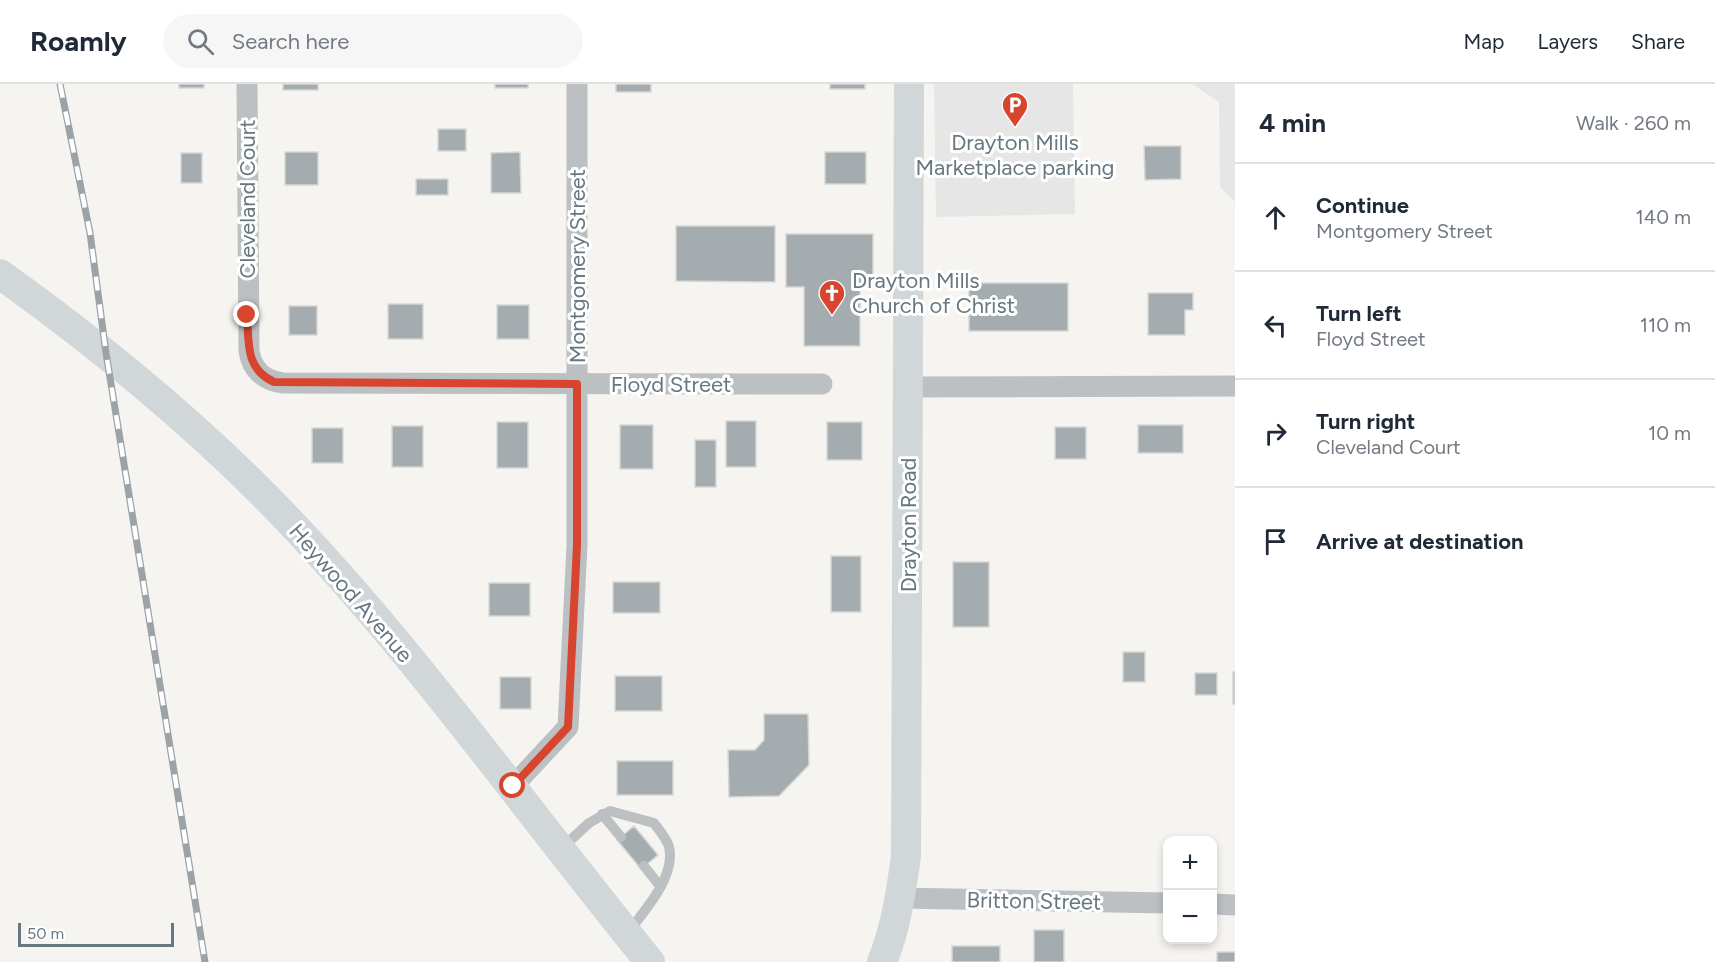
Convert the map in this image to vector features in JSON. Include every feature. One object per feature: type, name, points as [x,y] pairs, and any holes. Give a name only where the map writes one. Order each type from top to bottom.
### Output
[{"type":"street","name":"Cleveland Court","points":[[247,84],[249,351]]},
{"type":"street","name":"Montgomery Street","points":[[513,786],[568,727],[577,545],[577,84]]},
{"type":"street","name":"Drayton Road","points":[[882,962],[890,944],[906,856],[909,84]]},
{"type":"street","name":"Heywood Avenue","points":[[0,274],[106,353],[210,444],[309,542],[385,630],[513,786],[650,962]]},
{"type":"street","name":"Floyd Street","points":[[249,351],[250,359],[260,373],[274,382],[283,383],[822,384]]},
{"type":"street","points":[[909,387],[1235,386]]},
{"type":"street","name":"Britton Street","points":[[900,898],[1163,903]]},
{"type":"street","points":[[1217,904],[1235,905]]},
{"type":"lane","points":[[561,849],[602,814],[610,811],[654,823],[669,844],[671,859],[660,886],[627,934]]},
{"type":"lane","points":[[602,814],[621,837]]},
{"type":"lane","points":[[644,866],[660,886]]},
{"type":"shaded area","name":"Drayton Mills Marketplace parking","points":[[934,84],[1073,84],[1075,214],[936,217]]},
{"type":"shaded area","points":[[1192,84],[1235,84],[1235,202],[1220,187],[1219,102]]},
{"type":"building","points":[[179,84],[204,84],[204,88],[179,88]]},
{"type":"building","points":[[283,84],[318,84],[318,90],[283,90]]},
{"type":"building","points":[[495,84],[528,84],[528,88],[495,88]]},
{"type":"building","points":[[616,84],[651,84],[651,92],[616,92]]},
{"type":"building","points":[[830,84],[865,84],[865,89],[830,89]]},
{"type":"building","points":[[438,129],[466,129],[466,151],[438,151]]},
{"type":"building","points":[[1144,146],[1181,146],[1181,179],[1145,180]]},
{"type":"building","points":[[285,152],[318,152],[318,185],[285,185]]},
{"type":"building","points":[[520,152],[521,193],[491,193],[491,153]]},
{"type":"building","points":[[825,152],[866,152],[866,184],[825,184]]},
{"type":"building","points":[[181,153],[202,153],[202,183],[181,183]]},
{"type":"building","points":[[416,179],[448,179],[448,195],[416,195]]},
{"type":"building","points":[[676,226],[775,226],[775,282],[676,281]]},
{"type":"building","name":"Drayton Mills Church of Christ","points":[[786,234],[873,234],[873,287],[860,287],[860,346],[804,346],[804,287],[786,287]]},
{"type":"building","points":[[969,283],[1068,283],[1068,331],[969,331]]},
{"type":"building","points":[[1148,293],[1193,293],[1193,310],[1185,310],[1185,335],[1148,335]]},
{"type":"building","points":[[388,304],[423,304],[423,339],[388,339]]},
{"type":"building","points":[[497,305],[529,305],[529,339],[497,339]]},
{"type":"building","points":[[289,306],[317,306],[317,335],[289,335]]},
{"type":"building","points":[[726,421],[756,421],[756,467],[726,467]]},
{"type":"building","points":[[497,422],[528,422],[528,468],[497,468]]},
{"type":"building","points":[[827,422],[862,422],[862,460],[827,460]]},
{"type":"building","points":[[620,425],[653,425],[653,469],[620,469]]},
{"type":"building","points":[[1138,425],[1183,425],[1183,453],[1138,453]]},
{"type":"building","points":[[392,426],[423,426],[423,467],[392,467]]},
{"type":"building","points":[[1055,427],[1086,427],[1086,459],[1055,459]]},
{"type":"building","points":[[312,428],[343,428],[343,463],[312,463]]},
{"type":"building","points":[[695,440],[716,440],[716,487],[695,487]]},
{"type":"building","points":[[831,556],[861,556],[861,612],[831,612]]},
{"type":"building","points":[[953,562],[989,562],[989,627],[953,627]]},
{"type":"building","points":[[613,582],[660,582],[660,613],[613,613]]},
{"type":"building","points":[[489,583],[530,583],[530,616],[489,616]]},
{"type":"building","points":[[1123,652],[1145,652],[1145,682],[1123,682]]},
{"type":"building","points":[[1233,672],[1235,672],[1235,704],[1233,704]]},
{"type":"building","points":[[1195,673],[1217,673],[1217,695],[1195,695]]},
{"type":"building","points":[[615,676],[662,676],[662,711],[615,711]]},
{"type":"building","points":[[500,677],[531,677],[531,709],[500,709]]},
{"type":"building","points":[[764,714],[808,714],[809,765],[779,796],[729,797],[728,750],[755,750],[764,740]]},
{"type":"building","points":[[617,761],[673,761],[673,795],[617,795]]},
{"type":"building","points":[[634,826],[658,855],[641,869],[617,840]]},
{"type":"building","points":[[1034,930],[1064,930],[1064,962],[1034,962]]},
{"type":"building","points":[[952,946],[1000,946],[1000,962],[952,962]]},
{"type":"building","points":[[1217,952],[1235,952],[1235,962],[1217,962]]},
{"type":"railway","points":[[60,84],[90,233],[106,353],[205,962]]},
{"type":"place","name":"Drayton Mills Marketplace parking","points":[[1015,128]]},
{"type":"place","name":"Drayton Mills Church of Christ","points":[[832,316]]},
{"type":"route","points":[[247,315],[250,359],[260,373],[274,382],[577,384],[577,545],[568,727],[513,786]]}]
